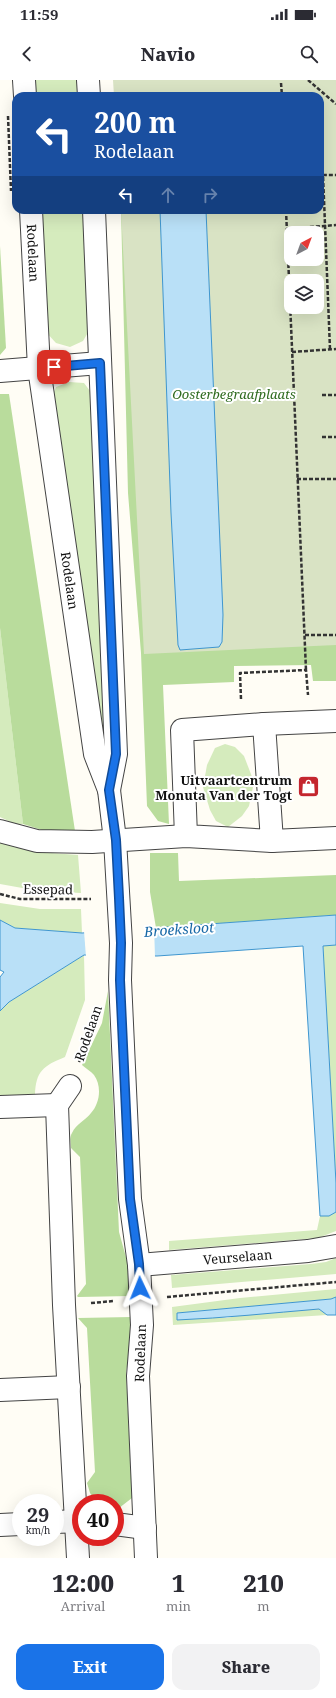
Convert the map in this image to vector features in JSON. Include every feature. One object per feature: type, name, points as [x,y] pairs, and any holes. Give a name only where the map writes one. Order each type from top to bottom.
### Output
[{"type":"street","points":[[24,80],[25,92]]},
{"type":"street","points":[[88,80],[89,92]]},
{"type":"street","name":"Rodelaan","points":[[31,214],[39,368],[95,754],[109,790],[116,840],[121,943],[120,980],[130,1199],[139,1264],[142,1325],[138,1376],[146,1558]]},
{"type":"street","name":"Rodelaan","points":[[94,214],[116,754],[109,790]]},
{"type":"street","points":[[0,371],[100,363]]},
{"type":"street","points":[[186,836],[182,730],[264,724],[336,721]]},
{"type":"street","points":[[264,724],[272,841]]},
{"type":"street","points":[[0,830],[36,841],[92,842],[186,836],[272,841],[336,838]]},
{"type":"street","points":[[70,1086],[57,1105],[64,1305],[77,1494]]},
{"type":"street","points":[[0,1107],[57,1105]]},
{"type":"street","name":"Veurselaan","points":[[139,1264],[308,1251],[336,1246]]},
{"type":"street","points":[[0,1390],[69,1387]]},
{"type":"street","points":[[0,1525],[12,1524]]},
{"type":"street","points":[[124,1525],[145,1528]]},
{"type":"street","points":[[78,1546],[78,1558]]},
{"type":"path","points":[[308,80],[322,92]]},
{"type":"path","points":[[281,83],[282,92]]},
{"type":"path","points":[[324,94],[336,104]]},
{"type":"path","points":[[324,176],[336,175]]},
{"type":"path","points":[[324,200],[330,349]]},
{"type":"path","points":[[286,214],[286,226]]},
{"type":"path","points":[[315,226],[336,225]]},
{"type":"path","points":[[288,266],[308,696]]},
{"type":"path","points":[[292,352],[336,349]]},
{"type":"path","points":[[322,396],[336,395]]},
{"type":"path","points":[[322,437],[336,437]]},
{"type":"path","points":[[297,479],[336,479]]},
{"type":"path","points":[[305,635],[336,635]]},
{"type":"path","points":[[241,726],[240,673],[306,670]]},
{"type":"path","name":"Essepad","points":[[0,894],[20,899],[96,899]]},
{"type":"path","name":"Rodelaan","points":[[70,1086],[96,1017]]},
{"type":"path","points":[[64,1305],[336,1282]]},
{"type":"green space","points":[[34,80],[79,80],[80,92],[35,92]]},
{"type":"green space","name":"Oosterbegraafplaats","points":[[113,80],[336,80],[336,645],[144,654],[121,214],[324,214],[324,92],[114,92]]},
{"type":"green space","points":[[40,214],[85,214],[90,329],[83,341],[70,347],[56,343],[46,332]]},
{"type":"green space","name":"Oosterbegraafplaats","points":[[121,214],[215,214],[281,244],[285,274],[284,314],[291,314],[336,644],[336,681],[313,681],[311,665],[234,666],[234,682],[163,685],[169,824],[158,821],[147,806],[141,653],[128,493]]},
{"type":"green space","points":[[0,246],[6,348],[0,355]]},
{"type":"green space","points":[[69,382],[84,383],[93,395],[105,752],[51,399],[56,387]]},
{"type":"green space","points":[[0,394],[9,394],[75,831],[42,830],[23,824],[0,628]]},
{"type":"green space","points":[[0,628],[23,824],[15,824],[0,817]]},
{"type":"green space","points":[[225,744],[235,747],[244,756],[254,782],[249,806],[242,816],[228,827],[216,821],[210,810],[203,787],[207,765],[215,748]]},
{"type":"green space","points":[[0,842],[38,852],[78,855],[81,893],[39,891],[0,884]]},
{"type":"green space","points":[[150,853],[178,853],[179,881],[336,875],[336,915],[156,928],[150,892]]},
{"type":"green space","points":[[0,903],[40,909],[81,909],[82,933],[15,928],[0,920]]},
{"type":"green space","points":[[323,945],[336,945],[336,1183]]},
{"type":"green space","points":[[84,955],[85,1000],[65,1057],[51,1063],[42,1070],[37,1080],[35,1095],[0,1096],[0,1011],[9,1002]]},
{"type":"green space","points":[[108,991],[119,1232],[129,1268],[131,1296],[78,1297],[77,1296],[86,1284],[80,1157],[71,1148],[70,1139],[78,1125],[94,1109],[98,1099],[99,1089],[97,1079],[82,1065],[102,1023]]},
{"type":"green space","points":[[336,1212],[336,1231],[318,1238],[169,1250],[169,1241],[317,1230],[320,1216],[329,1216]]},
{"type":"green space","points":[[336,1258],[336,1274],[172,1288],[171,1275],[311,1264],[326,1262]]},
{"type":"green space","points":[[336,1289],[336,1297],[331,1299],[177,1313],[227,1318],[246,1314],[319,1309],[327,1315],[173,1325],[172,1307],[240,1298]]},
{"type":"green space","points":[[131,1317],[132,1336],[126,1372],[132,1498],[124,1504],[124,1494],[91,1494],[87,1483],[95,1472],[87,1328],[78,1318]]},
{"type":"water","points":[[160,214],[206,214],[223,615],[222,642],[219,647],[180,650],[178,645],[171,513]]},
{"type":"water","name":"Broeksloot","points":[[336,915],[336,945],[323,946],[336,1183],[336,1212],[329,1216],[320,1216],[303,946],[157,956],[84,955],[9,1002],[0,1011],[0,977],[4,972],[0,970],[0,920],[15,928],[82,933]]},
{"type":"water","points":[[336,1297],[336,1315],[327,1315],[319,1309],[177,1320],[177,1313],[331,1299]]},
{"type":"pier","points":[[154,926],[155,958],[86,957],[84,931]]},
{"type":"place","name":"Uitvaartcentrum Monuta Van der Togt","points":[[308,787]]},
{"type":"route","points":[[54,367],[100,363],[116,754],[109,790],[116,840],[119,898],[121,943],[120,980],[130,1199],[139,1264],[140,1288]]}]
